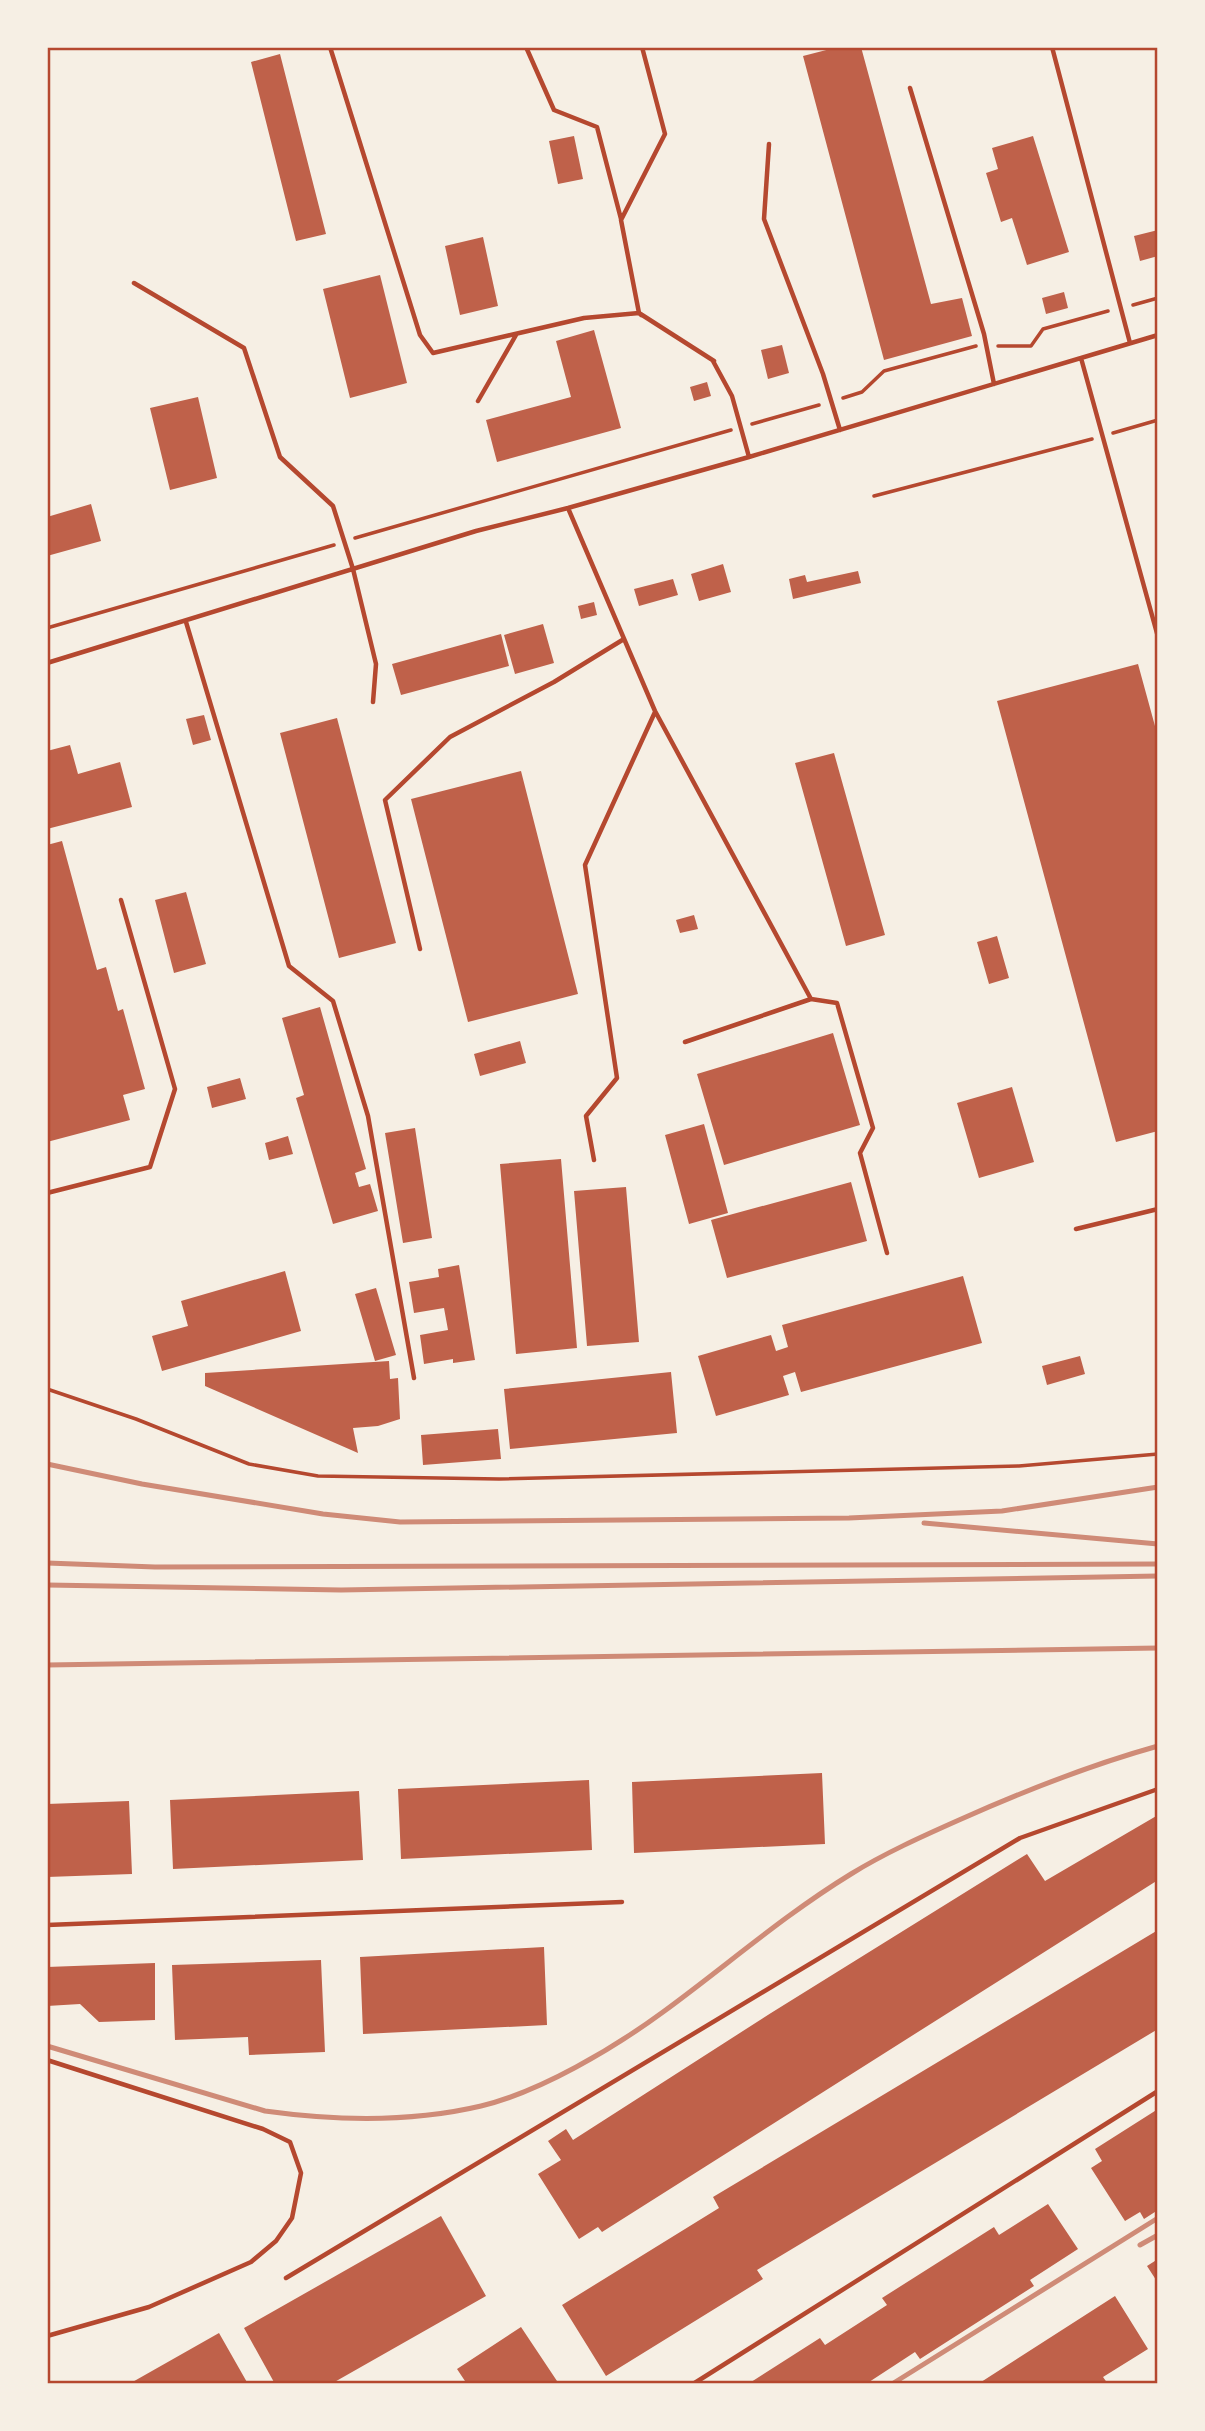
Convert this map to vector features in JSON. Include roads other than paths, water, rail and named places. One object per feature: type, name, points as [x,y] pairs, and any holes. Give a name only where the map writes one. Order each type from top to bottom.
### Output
[{"type":"lane","points":[[330,47],[420,335],[433,354],[584,318],[639,313],[714,361],[732,396],[750,457]]},
{"type":"lane","points":[[526,47],[554,110],[597,127],[621,220],[639,313]]},
{"type":"lane","points":[[621,220],[665,134],[642,47]]},
{"type":"lane","points":[[1052,47],[1130,343]]},
{"type":"lane","points":[[911,88],[986,346],[993,384]]},
{"type":"lane","points":[[769,145],[764,219],[823,374],[840,430]]},
{"type":"lane","points":[[134,283],[244,348],[280,457],[333,506],[354,569],[376,664],[373,702]]},
{"type":"lane","points":[[478,401],[516,335]]},
{"type":"lane","points":[[47,663],[476,531],[568,509],[750,457],[1158,335]]},
{"type":"lane","points":[[1081,358],[1158,637]]},
{"type":"lane","points":[[568,509],[655,711],[811,999]]},
{"type":"lane","points":[[186,622],[289,966],[333,1001],[364,1103],[414,1378]]},
{"type":"lane","points":[[420,949],[385,800],[450,737],[554,682],[624,639]]},
{"type":"lane","points":[[594,1160],[586,1116],[617,1078],[585,865],[655,711]]},
{"type":"lane","points":[[47,1193],[150,1167],[175,1089],[121,901]]},
{"type":"lane","points":[[685,1042],[811,999],[837,1003],[873,1128],[860,1153],[887,1253]]},
{"type":"lane","points":[[1076,1229],[1158,1209]]},
{"type":"lane","points":[[286,2278],[1020,1838],[1158,1789]]},
{"type":"lane","points":[[47,1925],[622,1902]]},
{"type":"lane","points":[[47,2060],[263,2129],[290,2142],[300,2173],[292,2218],[276,2241],[251,2262],[149,2306],[47,2336]]},
{"type":"lane","points":[[693,2384],[1158,2091]]},
{"type":"railway","points":[[47,1464],[142,1484],[323,1514],[400,1522],[849,1518],[1002,1511],[1158,1487]]},
{"type":"railway","points":[[924,1523],[1158,1544]]},
{"type":"railway","points":[[47,1563],[155,1567],[1158,1564]]},
{"type":"railway","points":[[47,1585],[341,1590],[1158,1576]]},
{"type":"railway","points":[[47,1665],[1158,1648]]},
{"type":"railway","points":[[47,2046],[265,2111],[373,2119],[454,2112],[481,2106],[552,2080],[622,2040],[802,1906],[877,1859],[945,1826],[1033,1789],[1158,1746]]},
{"type":"railway","points":[[892,2384],[1158,2218]]},
{"type":"railway","points":[[1140,2245],[1158,2235]]}]
